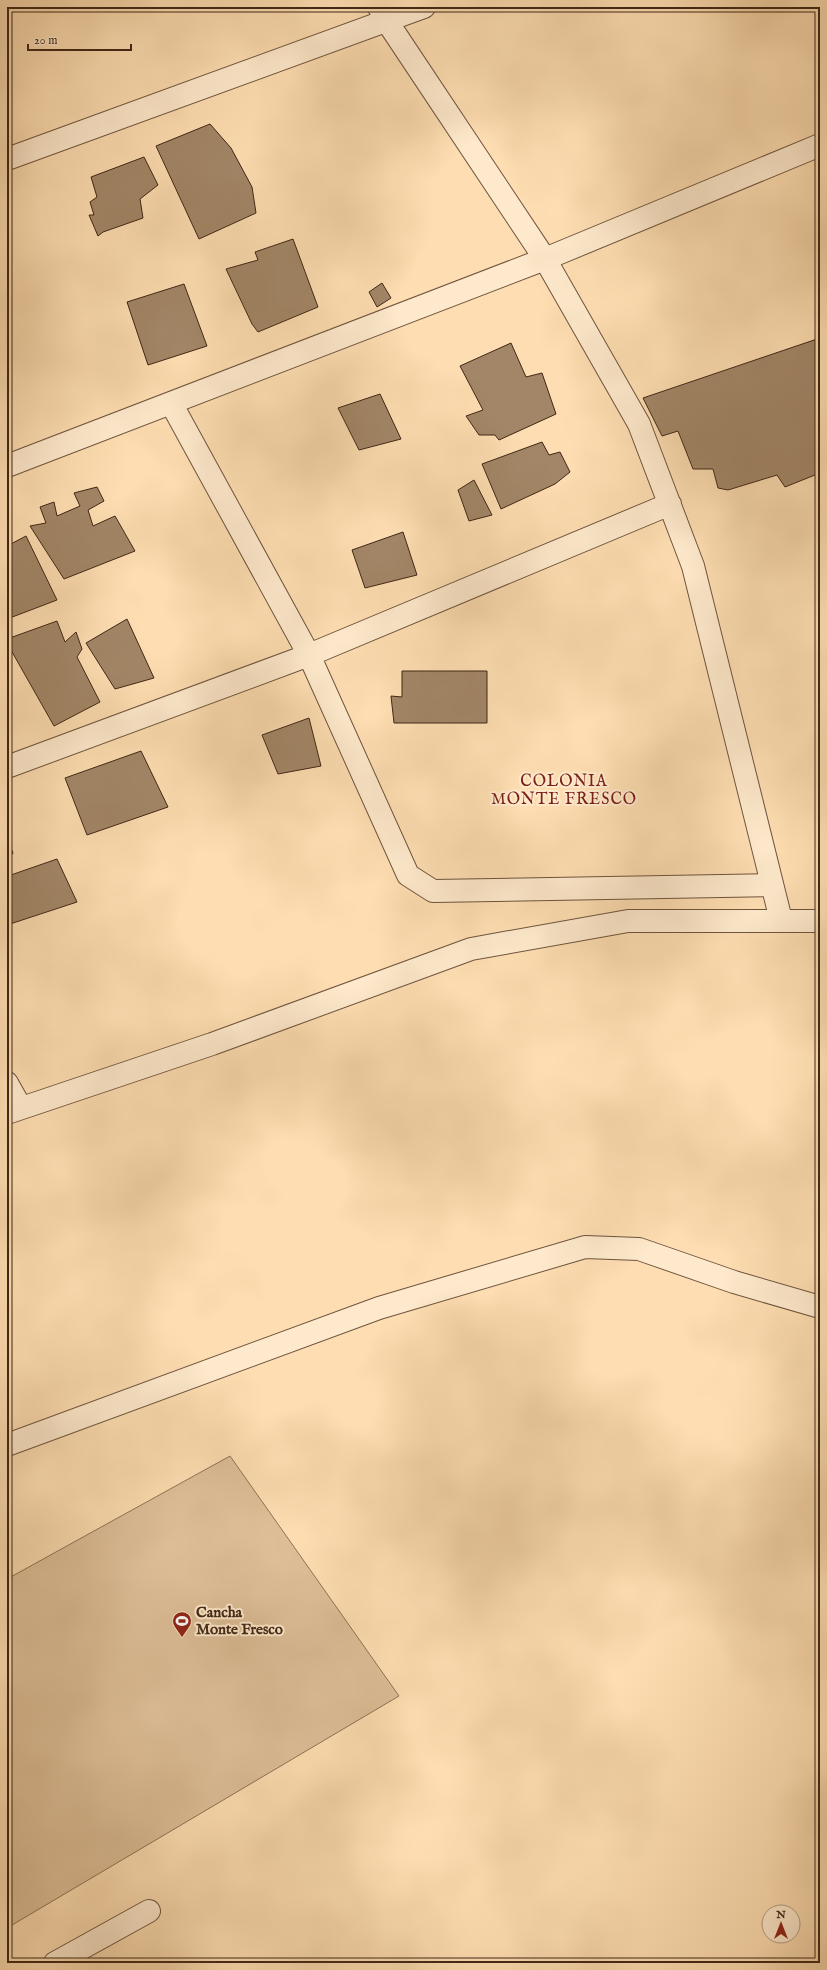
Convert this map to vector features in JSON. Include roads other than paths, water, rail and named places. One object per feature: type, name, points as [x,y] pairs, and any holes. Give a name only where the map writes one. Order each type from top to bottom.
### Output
[{"type":"street","points":[[10,158],[383,14],[424,7]]},
{"type":"street","points":[[383,14],[545,259],[639,424],[693,566],[781,920]]},
{"type":"street","points":[[7,466],[545,259],[820,145]]},
{"type":"street","points":[[171,403],[309,655],[408,875],[433,891],[772,885]]},
{"type":"street","points":[[7,767],[309,655],[670,504]]},
{"type":"street","points":[[7,1082],[14,1110],[212,1044],[471,949],[628,921],[820,920]]},
{"type":"street","points":[[7,1445],[378,1308],[585,1247],[639,1249],[734,1282],[820,1307]]},
{"type":"street","points":[[56,1963],[149,1911]]},
{"type":"place","name":"Cancha Monte Fresco","points":[[182,1638]]},
{"type":"district","name":"COLONIA MONTE FRESCO","points":[[564,789]]}]
